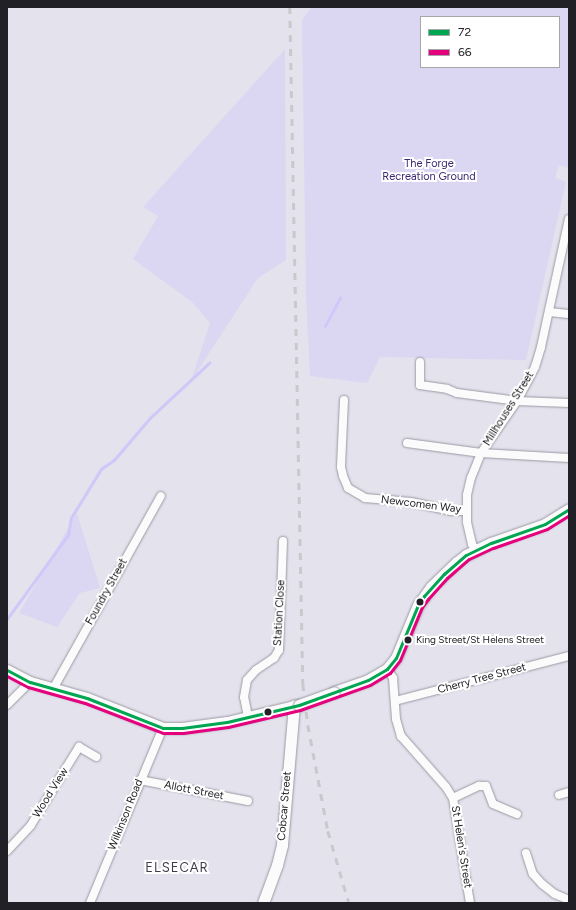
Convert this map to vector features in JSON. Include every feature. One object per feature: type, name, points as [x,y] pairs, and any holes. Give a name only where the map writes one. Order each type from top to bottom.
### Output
[{"type":"main road","points":[[7,670],[30,682],[87,698],[163,728],[182,728],[227,722],[296,706],[375,677],[387,669],[396,658],[418,604],[457,562],[476,550],[491,543],[545,524],[569,510]]},
{"type":"main road","name":"Cobcar Street","points":[[263,903],[277,865],[282,845],[296,706]]},
{"type":"street","name":"Millhouses Street","points":[[476,550],[470,536],[466,510],[471,478],[482,453],[517,400],[535,367],[549,312],[569,219]]},
{"type":"street","points":[[549,312],[569,314]]},
{"type":"street","points":[[420,362],[420,385],[448,389],[457,393],[517,400],[569,402]]},
{"type":"street","name":"Newcomen Way","points":[[344,400],[341,467],[348,488],[364,498],[411,502],[451,511],[466,510]]},
{"type":"street","points":[[407,443],[482,453],[569,458]]},
{"type":"street","name":"Foundry Street","points":[[53,689],[161,496]]},
{"type":"street","name":"Station Close","points":[[248,717],[244,697],[247,680],[256,670],[274,658],[279,650],[283,541]]},
{"type":"street","name":"Cherry Tree Street","points":[[395,701],[569,656]]},
{"type":"street","name":"St Helen's Street","points":[[387,669],[393,678],[396,719],[401,736],[446,787],[452,798],[470,903]]},
{"type":"street","points":[[7,705],[30,682]]},
{"type":"street","name":"Wilkinson Road","points":[[90,903],[122,829],[140,780],[163,728]]},
{"type":"street","name":"Wood View","points":[[8,849],[31,825],[79,747],[96,757]]},
{"type":"street","name":"Allott Street","points":[[140,780],[248,801]]},
{"type":"street","points":[[452,798],[479,786],[486,786],[493,804],[517,814]]},
{"type":"street","points":[[559,795],[569,792]]},
{"type":"street","points":[[526,853],[533,874],[542,884],[555,894],[569,900]]},
{"type":"green space","name":"The Forge Recreation Ground","points":[[312,7],[569,7],[569,168],[559,165],[555,178],[566,182],[526,360],[380,357],[367,383],[310,376],[306,297],[302,20]]},
{"type":"green space","points":[[285,49],[286,260],[258,278],[191,381],[210,323],[192,302],[133,259],[158,216],[143,207]]},
{"type":"green space","points":[[77,513],[100,588],[80,593],[57,627],[19,613]]},
{"type":"waterway","points":[[325,326],[340,298]]},
{"type":"waterway","points":[[7,619],[68,535],[71,518],[101,469],[114,460],[150,418],[209,363]]},
{"type":"railway","points":[[290,7],[303,684],[308,725],[328,831],[349,903]]},
{"type":"transit line","name":"72","points":[[7,670],[30,682],[87,698],[163,728],[182,728],[227,722],[299,705],[368,680],[387,669],[396,658],[418,605],[424,596],[444,574],[466,555],[491,543],[545,524],[569,509]]},
{"type":"transit line","name":"66","points":[[7,676],[28,687],[85,703],[163,733],[183,733],[228,727],[300,710],[370,685],[390,673],[400,660],[422,607],[447,578],[469,559],[493,548],[547,529],[569,515]]},
{"type":"place","name":"King Street/St Helens Street","points":[[408,640]]},
{"type":"district","name":"ELSECAR","points":[[177,868]]}]
